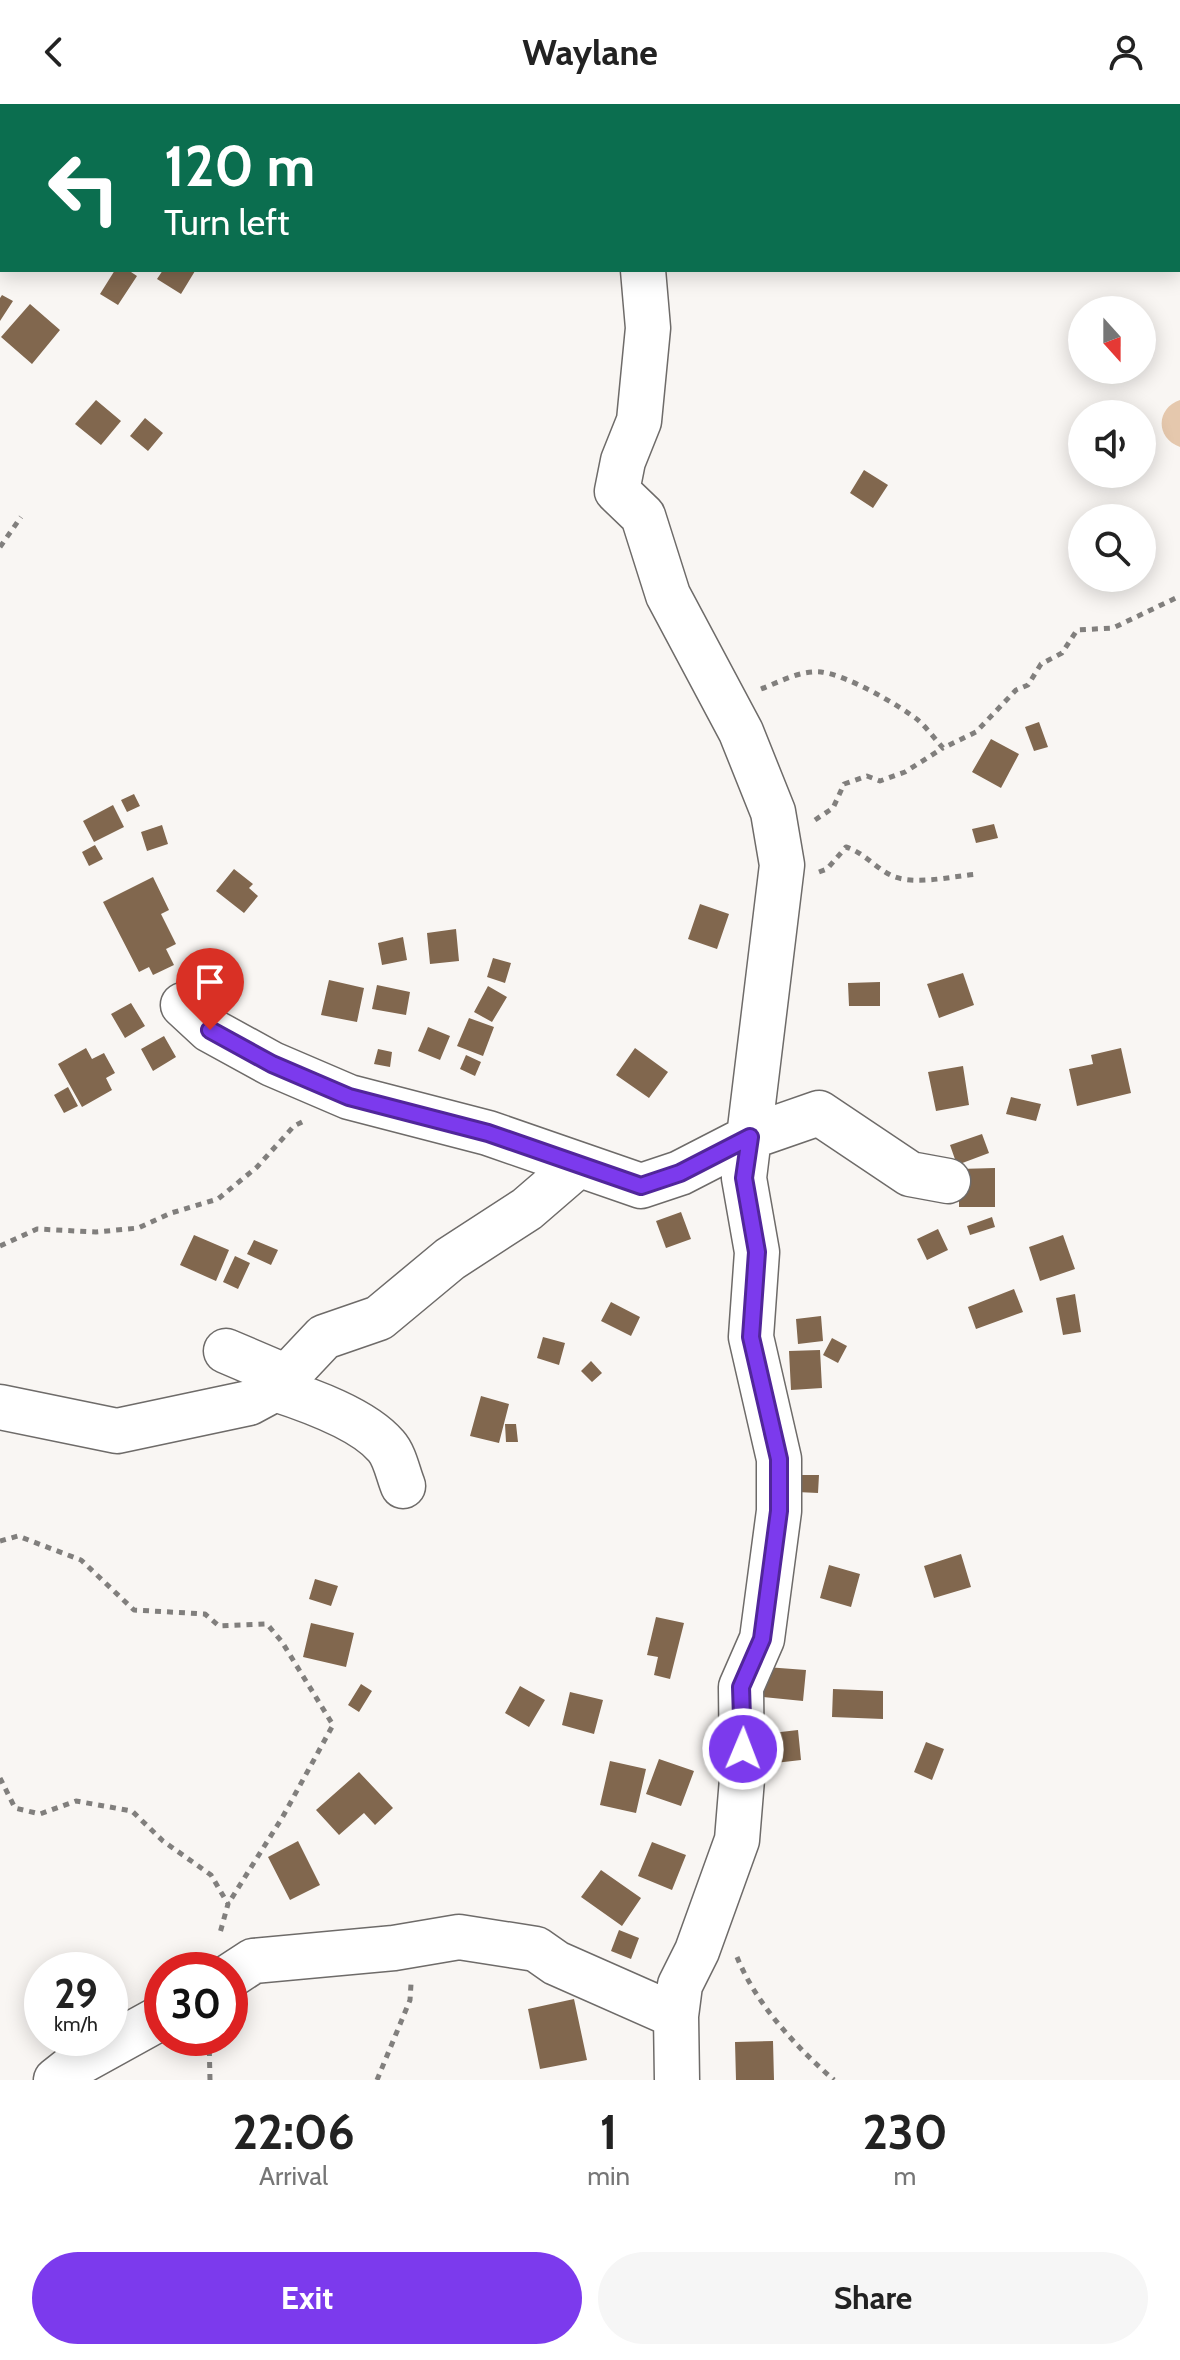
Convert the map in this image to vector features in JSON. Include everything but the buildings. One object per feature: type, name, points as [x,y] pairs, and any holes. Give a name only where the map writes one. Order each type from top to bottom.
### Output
[{"type":"street","points":[[643,272],[648,328],[639,421],[623,461],[617,491],[643,516],[668,595],[741,732],[765,788],[773,812],[781,876],[744,1178],[757,1252],[751,1337],[779,1459],[779,1511],[762,1639],[741,1687],[743,1735],[737,1840],[706,1926],[680,1985],[676,2016],[677,2080]]},
{"type":"street","points":[[183,1005],[210,1030],[272,1064],[357,1099],[488,1133],[641,1186],[680,1173],[750,1137],[819,1113],[910,1174],[948,1181]]},
{"type":"street","points":[[0,1407],[117,1431],[249,1403],[275,1389],[324,1337],[379,1318],[450,1259],[527,1209],[578,1165]]},
{"type":"street","points":[[226,1351],[273,1371],[275,1389]]},
{"type":"street","points":[[275,1389],[311,1401],[372,1432],[389,1448],[403,1486]]},
{"type":"street","points":[[248,1961],[410,1945],[459,1937],[536,1949],[556,1963],[676,2016]]},
{"type":"street","points":[[56,2080],[75,2065],[144,2027]]},
{"type":"path","points":[[0,547],[21,517]]},
{"type":"path","points":[[978,874],[912,879],[894,877],[860,852],[846,847],[827,869],[798,882],[781,876],[803,828],[833,808],[844,784],[867,776],[880,781],[905,772],[976,732],[1016,690],[1028,685],[1041,664],[1062,653],[1077,630],[1113,628],[1180,596]]},
{"type":"path","points":[[706,665],[753,692],[800,674],[822,672],[832,675],[853,683],[918,721],[943,748]]},
{"type":"path","points":[[0,1246],[37,1229],[96,1232],[138,1228],[171,1213],[218,1199],[257,1167],[294,1126],[357,1099]]},
{"type":"path","points":[[0,1541],[18,1536],[81,1560],[134,1610],[205,1614],[219,1626],[267,1624],[282,1642],[333,1725],[282,1818],[228,1904],[225,1952]]},
{"type":"path","points":[[0,1778],[15,1808],[40,1814],[76,1801],[132,1811],[163,1841],[211,1875],[228,1904]]},
{"type":"path","points":[[706,1926],[735,1952],[746,1980],[789,2040],[834,2080]]},
{"type":"path","points":[[377,2080],[410,2000],[410,1945]]},
{"type":"path","points":[[209,2056],[210,2080]]},
{"type":"shaded area","points":[[1180,400],[1180,447],[1166,437],[1162,423],[1166,409]]},
{"type":"route","points":[[210,1030],[272,1064],[349,1097],[488,1133],[641,1186],[680,1173],[750,1137],[744,1178],[757,1252],[751,1337],[779,1459],[779,1511],[762,1639],[741,1687],[743,1749]]}]
